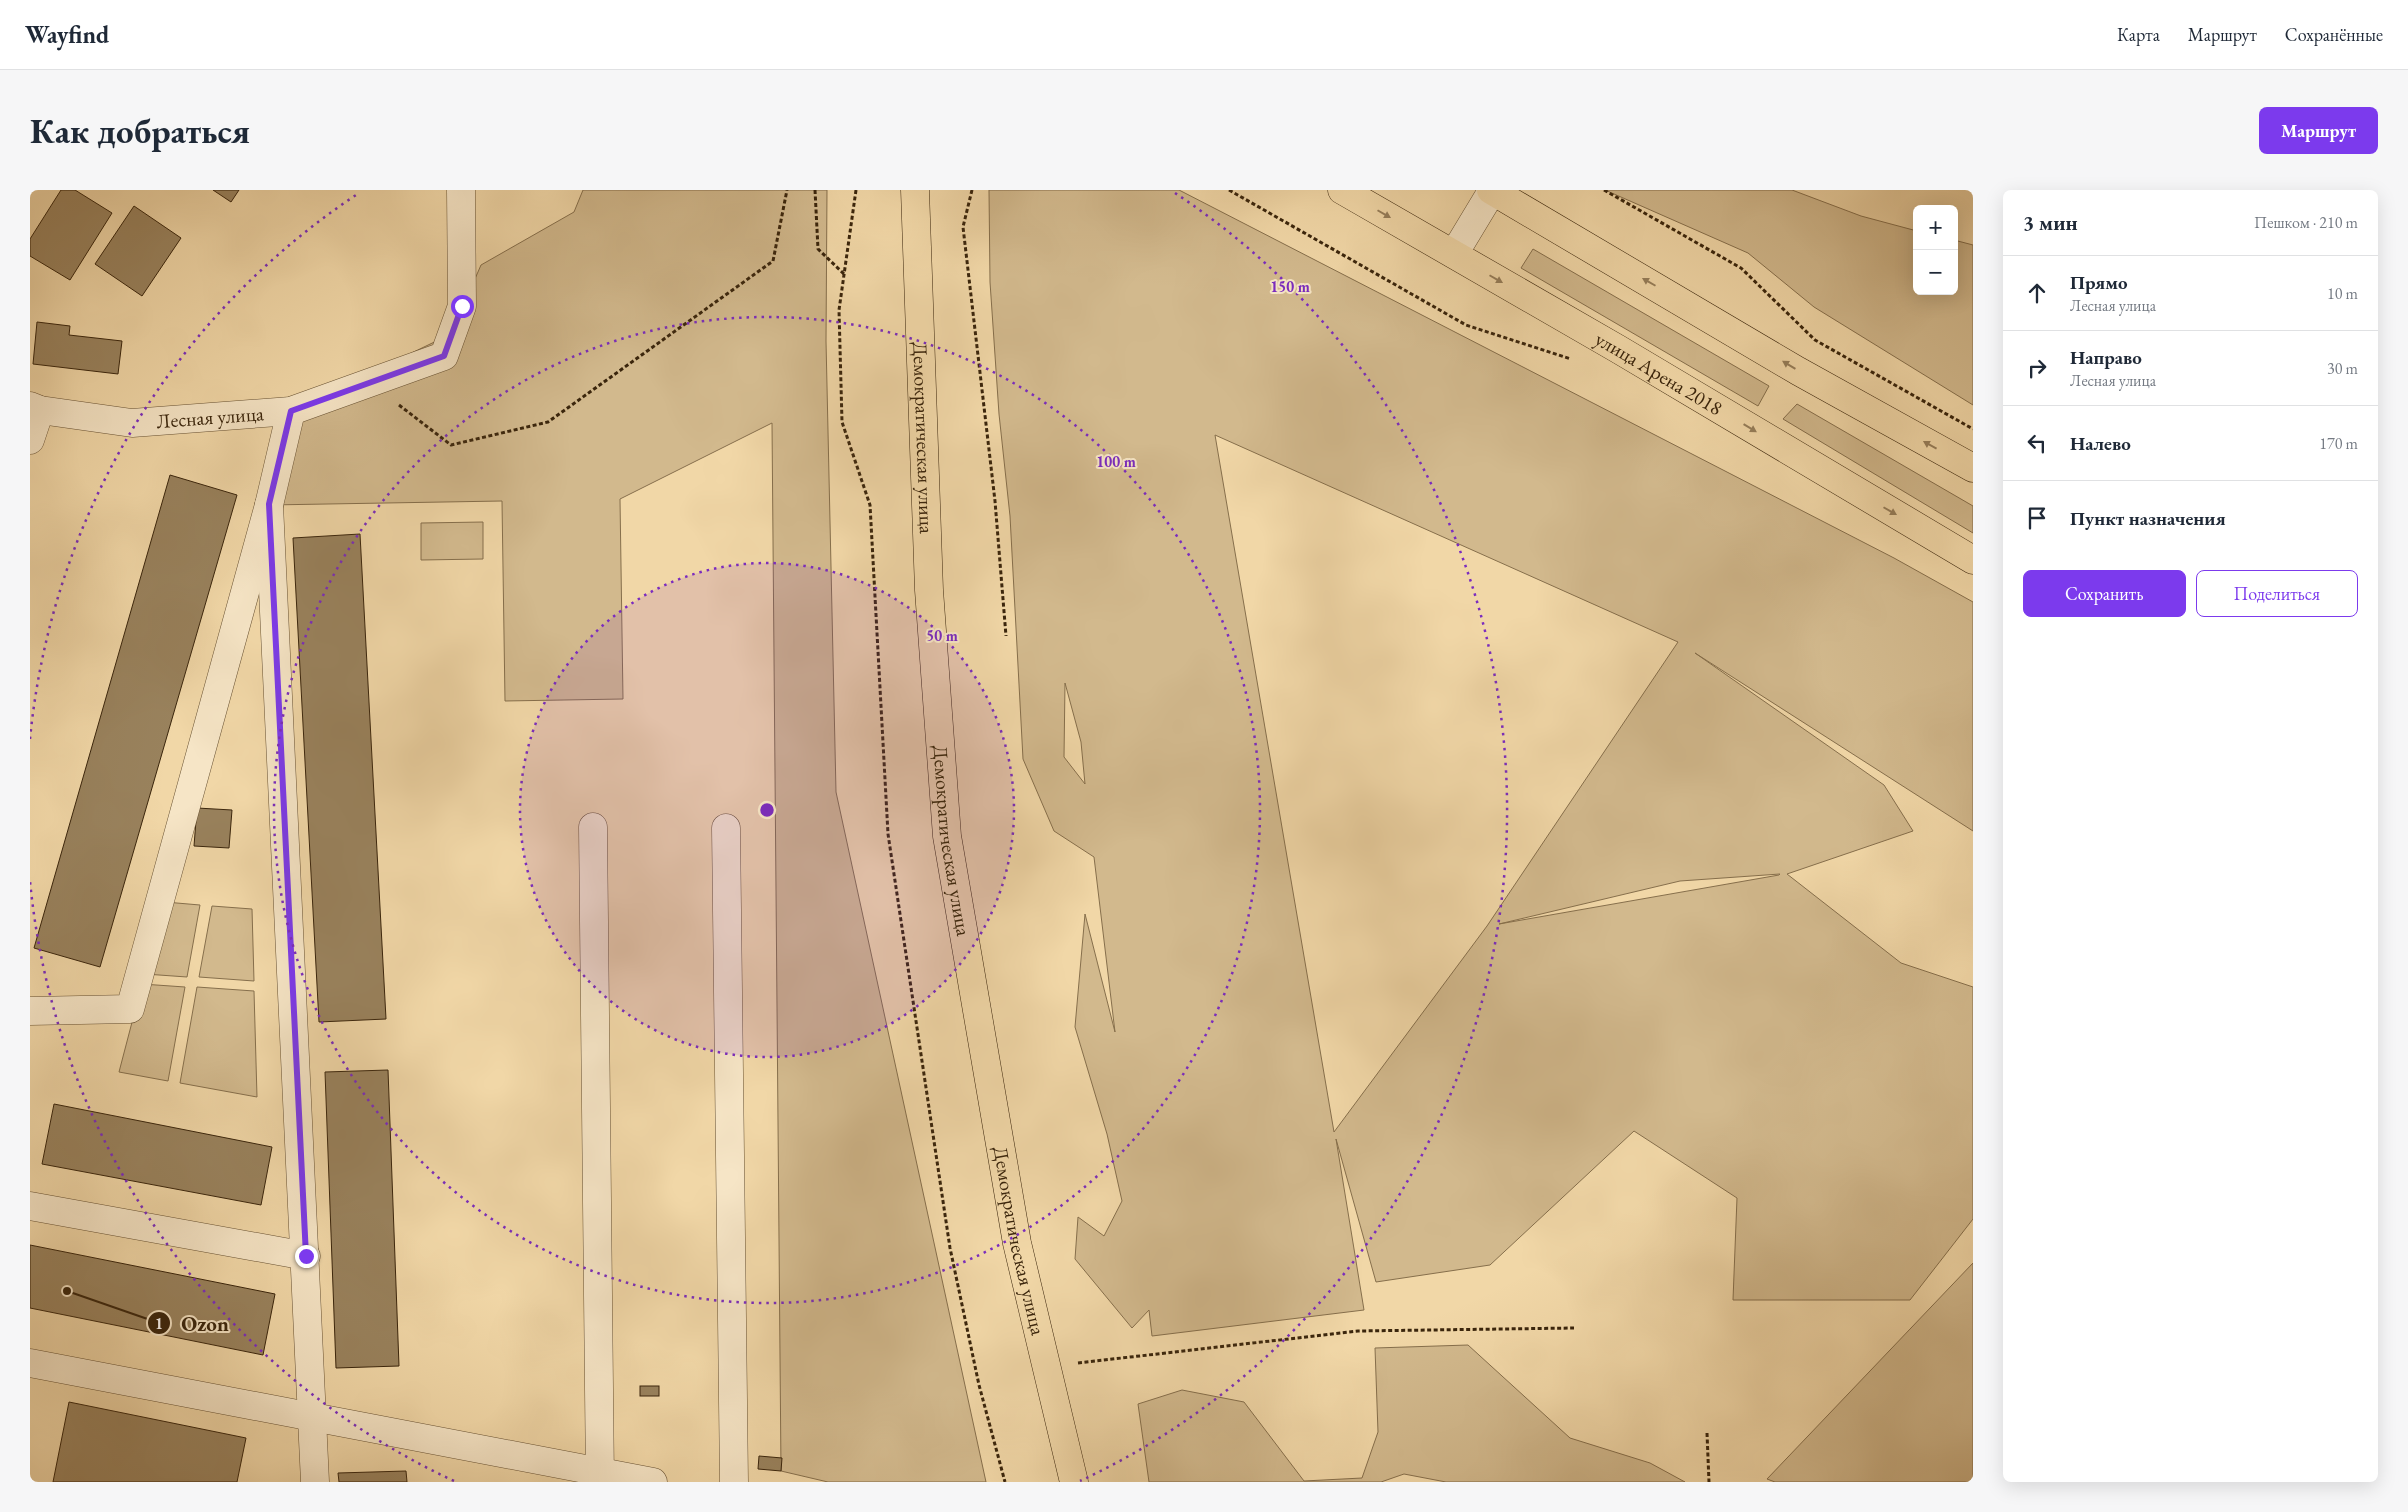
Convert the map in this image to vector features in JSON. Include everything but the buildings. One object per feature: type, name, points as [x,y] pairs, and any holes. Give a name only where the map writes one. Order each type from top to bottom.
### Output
[{"type":"main road","name":"Демократическая улица","points":[[915,190],[928,580],[947,836],[1017,1243],[1045,1367],[1074,1482]]},
{"type":"main road","points":[[916,221],[937,190]]},
{"type":"main road","name":"улица Арена 2018","points":[[1342,190],[1973,560]]},
{"type":"main road","points":[[1491,190],[1798,370],[1973,468]]},
{"type":"street","name":"Лесная улица","points":[[30,440],[35,408],[132,423],[291,411],[444,356],[462,306],[461,190]]},
{"type":"street","points":[[1454,254],[1491,190]]},
{"type":"street","points":[[30,1011],[130,1009],[269,504],[291,411]]},
{"type":"street","points":[[269,504],[306,1256],[315,1482]]},
{"type":"street","points":[[593,828],[599,1477]]},
{"type":"street","points":[[726,828],[734,1482]]},
{"type":"street","points":[[30,1206],[306,1256]]},
{"type":"street","points":[[30,1364],[312,1418],[599,1477],[654,1482]]},
{"type":"path","points":[[371,383],[451,445],[548,422],[773,261],[787,190]]},
{"type":"path","points":[[815,190],[818,249],[844,274]]},
{"type":"path","points":[[856,190],[839,310],[842,422],[870,504],[888,834],[950,1248],[979,1385],[1005,1482]]},
{"type":"path","points":[[972,190],[963,227],[995,501],[1006,636]]},
{"type":"path","points":[[1229,190],[1466,325],[1580,362]]},
{"type":"path","points":[[1604,190],[1741,268],[1815,340],[1973,429]]},
{"type":"path","points":[[1045,1367],[1358,1331],[1574,1328]]},
{"type":"path","points":[[1707,1433],[1709,1482]]},
{"type":"shaded area","points":[[583,190],[827,190],[826,341],[836,792],[986,1482],[828,1482],[781,1471],[772,423],[620,499],[623,699],[505,701],[502,501],[269,505],[291,411],[451,334],[481,265],[574,212]]},
{"type":"shaded area","points":[[989,190],[1179,190],[1894,558],[1973,602],[1973,831],[1695,653],[1884,785],[1913,831],[1787,874],[1901,963],[1973,987],[1973,1219],[1910,1300],[1733,1300],[1737,1198],[1634,1131],[1490,1265],[1376,1282],[1336,1139],[1364,1310],[1152,1336],[1149,1310],[1132,1328],[1075,1259],[1078,1217],[1104,1236],[1122,1201],[1107,1134],[1075,1027],[1085,914],[1115,1032],[1094,857],[1054,831],[1023,759],[1010,516],[999,414],[990,282]],"holes":[[[1215,435],[1678,642],[1487,926],[1334,1132]],[[1065,683],[1081,742],[1085,784],[1064,757]],[[1780,874],[1499,924],[1680,881]]]},
{"type":"shaded area","points":[[1605,190],[1792,190],[1861,216],[1913,230],[1913,295],[1958,295],[1958,241],[1973,245],[1973,405],[1814,307],[1748,253]]},
{"type":"shaded area","points":[[1533,249],[1769,386],[1758,406],[1521,268]]},
{"type":"shaded area","points":[[1797,404],[1973,506],[1973,533],[1783,419]]},
{"type":"shaded area","points":[[483,522],[483,559],[421,560],[421,523]]},
{"type":"shaded area","points":[[165,902],[200,905],[187,977],[145,974]]},
{"type":"shaded area","points":[[212,906],[252,909],[254,981],[199,977]]},
{"type":"shaded area","points":[[142,984],[185,987],[168,1081],[119,1072]]},
{"type":"shaded area","points":[[197,987],[254,991],[257,1097],[180,1083]]},
{"type":"shaded area","points":[[1973,1263],[1973,1482],[1775,1482],[1767,1479]]},
{"type":"shaded area","points":[[1468,1345],[1570,1438],[1650,1463],[1685,1482],[1446,1482],[1404,1474],[1381,1482],[1149,1482],[1138,1404],[1182,1390],[1244,1402],[1304,1481],[1362,1478],[1378,1432],[1375,1348]]},
{"type":"place","name":"Ozon","points":[[67,1291]]},
{"type":"route","points":[[306,1256],[269,504],[291,411],[444,356],[462,306]]}]
